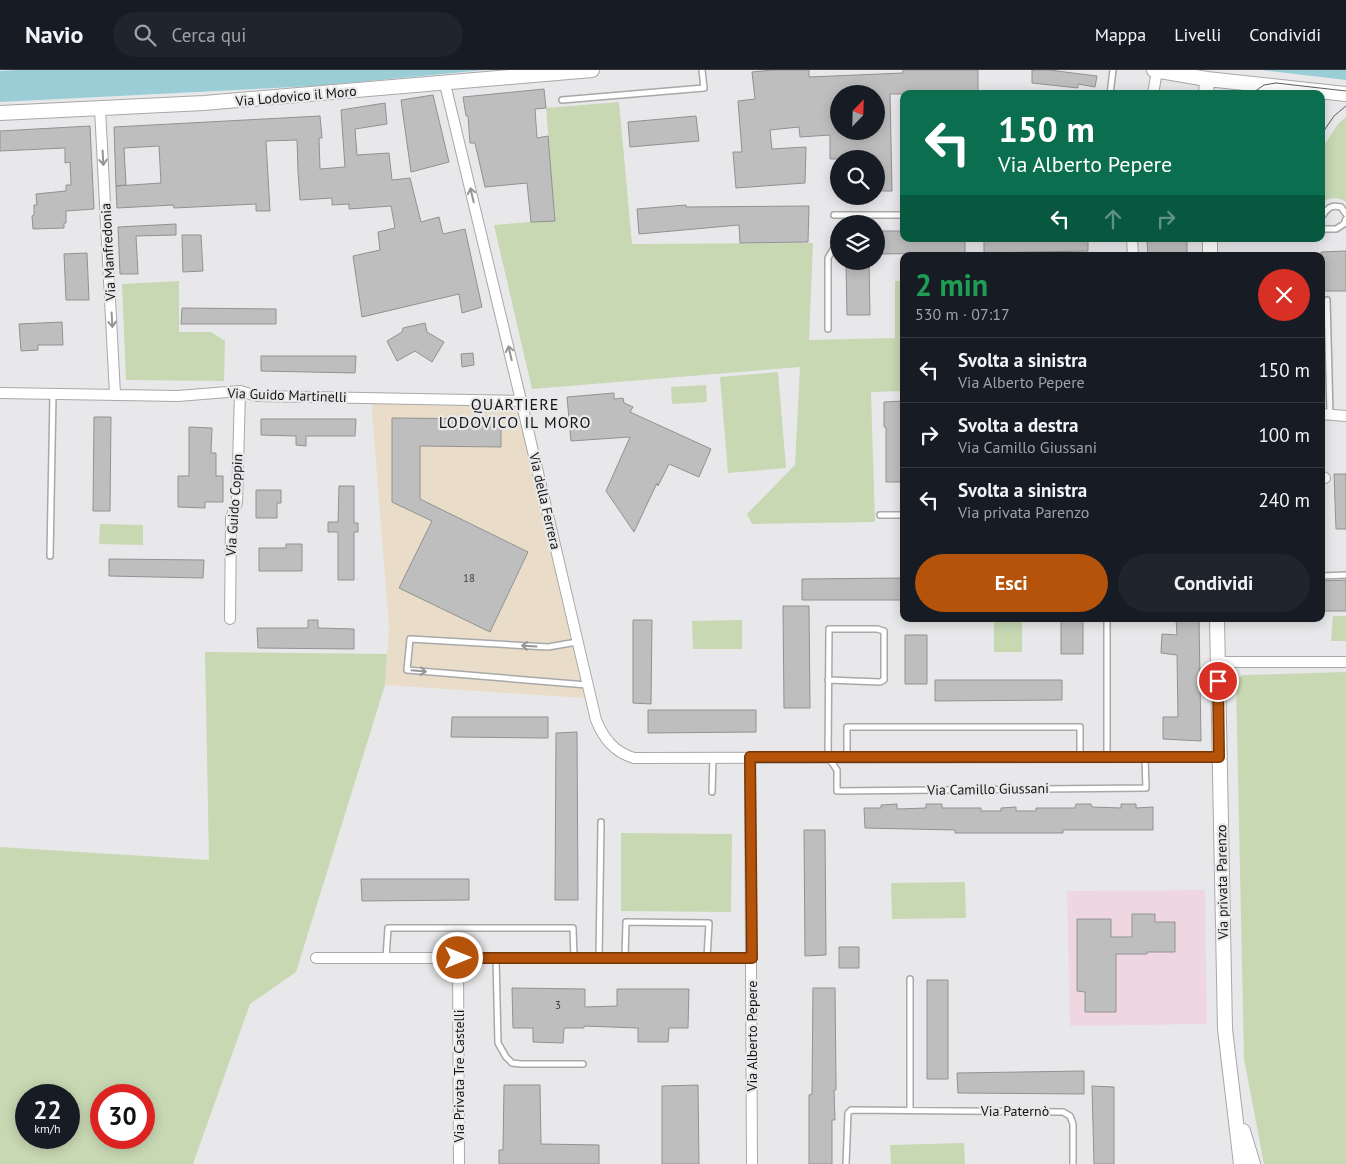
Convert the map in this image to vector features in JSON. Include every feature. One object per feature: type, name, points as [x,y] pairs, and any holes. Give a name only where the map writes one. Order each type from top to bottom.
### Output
[{"type":"street","name":"Via Lodovico il Moro","points":[[0,113],[204,103],[592,70]]},
{"type":"street","points":[[1154,90],[1156,70],[1207,79],[1309,90]]},
{"type":"street","points":[[1206,90],[1207,79]]},
{"type":"street","name":"Via della Ferrera","points":[[445,84],[596,720],[607,742],[615,749],[634,758],[713,758]]},
{"type":"street","points":[[1325,92],[1346,94]]},
{"type":"street","name":"Via Manfredonia","points":[[100,109],[115,394]]},
{"type":"street","name":"Via Guido Martinelli","points":[[0,393],[178,396],[240,391],[257,396],[521,401]]},
{"type":"street","name":"Via Guido Coppin","points":[[230,619],[231,518],[237,502],[240,391]]},
{"type":"street","points":[[1326,415],[1346,416]]},
{"type":"street","name":"Via privata Parenzo","points":[[1217,622],[1225,1029],[1241,1164]]},
{"type":"street","points":[[1218,662],[1346,662]]},
{"type":"street","name":"Via Alberto Pepere","points":[[750,757],[752,1164]]},
{"type":"street","points":[[713,758],[1219,757]]},
{"type":"street","points":[[316,958],[752,958]]},
{"type":"street","name":"Via Privata Tre Castelli","points":[[458,958],[459,1164]]},
{"type":"street","name":"Via privata Parenzo","points":[[1234,1102],[1253,1164]]},
{"type":"lane","points":[[562,100],[704,88],[702,70]]},
{"type":"lane","points":[[1110,90],[1113,70]]},
{"type":"lane","points":[[1325,212],[1334,206],[1341,207],[1346,214]]},
{"type":"lane","points":[[885,215],[900,215]]},
{"type":"lane","points":[[1325,229],[1336,229],[1344,224],[1346,219]]},
{"type":"lane","points":[[828,329],[828,258],[830,255]]},
{"type":"lane","points":[[1326,415],[1327,300]]},
{"type":"lane","points":[[50,556],[53,394]]},
{"type":"lane","points":[[880,515],[900,515]]},
{"type":"lane","points":[[1325,576],[1346,575]]},
{"type":"lane","points":[[1107,622],[1107,758]]},
{"type":"lane","name":"Via Camillo Giussani","points":[[828,680],[880,682],[884,680],[884,631],[878,629],[829,629],[828,680],[828,757],[837,770],[837,791],[1146,788],[1145,758]]},
{"type":"lane","points":[[577,642],[548,647],[410,639],[407,670],[587,684]]},
{"type":"lane","points":[[847,757],[847,727],[1080,727],[1080,758]]},
{"type":"lane","points":[[712,792],[713,758]]},
{"type":"lane","points":[[599,959],[601,822]]},
{"type":"lane","points":[[625,959],[626,922],[709,923],[707,959]]},
{"type":"lane","points":[[386,958],[388,928],[573,928],[574,959]]},
{"type":"lane","points":[[496,958],[498,1043],[506,1057],[512,1063],[521,1064],[583,1064]]},
{"type":"lane","points":[[910,979],[910,1111]]},
{"type":"lane","name":"Via Paternò","points":[[846,1164],[849,1111],[1063,1112],[1070,1116],[1073,1124],[1073,1164]]},
{"type":"shaded area","points":[[372,400],[516,402],[585,698],[385,685],[389,628]]},
{"type":"shaded area","points":[[1205,890],[1207,1024],[1070,1026],[1067,891]]},
{"type":"green space","points":[[619,102],[632,244],[813,243],[809,340],[895,338],[895,281],[900,281],[900,391],[871,392],[875,522],[752,524],[747,514],[795,465],[800,367],[532,389],[494,225],[555,220],[546,108]]},
{"type":"green space","points":[[1346,117],[1346,202],[1334,198],[1325,200],[1325,144],[1338,124]]},
{"type":"green space","points":[[179,281],[179,332],[211,332],[225,341],[224,381],[126,380],[122,284]]},
{"type":"green space","points":[[778,372],[786,468],[728,473],[720,377]]},
{"type":"green space","points":[[706,385],[707,402],[672,404],[671,387]]},
{"type":"green space","points":[[100,524],[143,525],[143,545],[99,544]]},
{"type":"green space","points":[[1333,616],[1346,616],[1346,641],[1331,641]]},
{"type":"green space","points":[[742,620],[742,649],[693,649],[692,621]]},
{"type":"green space","points":[[994,622],[1022,622],[1022,652],[994,652]]},
{"type":"green space","points":[[205,652],[387,654],[385,685],[296,972],[250,1004],[193,1164],[0,1164],[0,847],[209,860]]},
{"type":"green space","points":[[1346,672],[1346,1164],[1264,1164],[1244,1059],[1236,683],[1238,678],[1243,675]]},
{"type":"green space","points":[[621,833],[732,834],[731,912],[621,911]]},
{"type":"green space","points":[[965,882],[966,918],[892,919],[891,883]]},
{"type":"green space","points":[[964,1143],[965,1164],[891,1164],[890,1145]]},
{"type":"water","points":[[485,70],[315,86],[0,102],[0,71]]},
{"type":"water","points":[[1262,70],[1346,70],[1346,80]]},
{"type":"building","points":[[809,70],[809,77],[903,73],[903,70],[978,70],[978,90],[900,90],[900,94],[890,94],[892,191],[885,191],[885,150],[830,150],[830,140],[885,140],[885,85],[830,85],[830,135],[800,137],[799,127],[770,130],[772,149],[806,147],[805,183],[736,188],[733,152],[742,152],[738,101],[755,99],[752,72]]},
{"type":"building","points":[[1032,70],[1049,70],[1097,76],[1095,87],[1078,84],[1078,88],[1032,83]]},
{"type":"building","points":[[544,89],[546,108],[535,109],[537,138],[548,136],[555,221],[531,222],[527,183],[485,187],[475,143],[470,143],[468,116],[466,116],[463,97]]},
{"type":"building","points":[[433,95],[449,162],[411,172],[401,100]]},
{"type":"building","points":[[385,103],[387,124],[355,129],[357,155],[389,153],[392,180],[410,178],[421,222],[439,217],[443,234],[465,229],[482,307],[462,313],[459,294],[362,317],[353,256],[380,250],[378,232],[395,228],[391,206],[349,209],[349,204],[332,205],[332,198],[300,200],[297,140],[266,141],[270,211],[256,211],[256,204],[174,208],[173,205],[117,208],[116,186],[114,127],[320,116],[322,138],[319,138],[320,169],[345,167],[341,110]],"holes":[[[159,146],[161,183],[116,186],[126,185],[124,148]]]},
{"type":"building","points":[[696,116],[699,141],[630,147],[628,122]]},
{"type":"building","points":[[90,126],[94,209],[66,211],[64,228],[33,229],[32,216],[34,215],[34,205],[37,205],[36,194],[66,191],[66,185],[71,185],[70,162],[65,163],[65,148],[0,151],[0,131]]},
{"type":"building","points":[[686,205],[686,207],[809,206],[808,242],[740,243],[739,225],[639,234],[637,209]]},
{"type":"building","points":[[176,224],[176,235],[136,236],[138,274],[120,274],[118,227]]},
{"type":"building","points":[[885,231],[900,231],[900,242],[965,242],[965,252],[900,252],[900,254],[885,254]]},
{"type":"building","points":[[182,235],[201,235],[203,271],[183,272]]},
{"type":"building","points":[[984,242],[1088,242],[1088,251],[984,252]]},
{"type":"building","points":[[1147,242],[1187,242],[1187,252],[1148,252]]},
{"type":"building","points":[[1346,251],[1346,291],[1325,291],[1325,252],[1321,252]]},
{"type":"building","points":[[87,253],[89,300],[66,300],[64,254]]},
{"type":"building","points":[[846,270],[869,270],[870,315],[847,315]]},
{"type":"building","points":[[182,308],[276,309],[276,324],[181,324]]},
{"type":"building","points":[[62,322],[63,345],[38,345],[38,350],[21,351],[19,324]]},
{"type":"building","points":[[425,323],[427,332],[444,342],[432,362],[415,351],[397,361],[387,341],[402,332],[403,328]]},
{"type":"building","points":[[473,353],[474,365],[462,367],[461,354]]},
{"type":"building","points":[[261,356],[356,356],[355,373],[261,371]]},
{"type":"building","points":[[614,393],[614,399],[623,398],[624,403],[633,407],[630,412],[711,449],[699,477],[669,464],[658,486],[657,483],[634,532],[606,491],[630,437],[571,441],[567,397]]},
{"type":"building","points":[[900,401],[900,482],[886,482],[884,402]]},
{"type":"building","points":[[94,417],[111,417],[110,511],[93,511]]},
{"type":"building","points":[[392,418],[501,419],[501,447],[420,446],[420,499],[528,552],[490,632],[399,588],[432,521],[392,502]]},
{"type":"building","points":[[261,419],[356,419],[355,436],[306,436],[306,446],[296,445],[296,436],[261,435]]},
{"type":"building","points":[[189,427],[212,428],[211,453],[216,453],[216,476],[223,476],[223,502],[205,502],[205,508],[178,507],[178,476],[189,476]]},
{"type":"building","points":[[1334,474],[1346,474],[1346,529],[1336,529]]},
{"type":"building","points":[[339,486],[354,486],[354,523],[358,523],[358,532],[354,532],[354,580],[338,580],[338,532],[328,532],[328,522],[338,522]]},
{"type":"building","points":[[256,490],[281,490],[281,503],[277,503],[277,518],[256,518]]},
{"type":"building","points":[[286,544],[302,544],[302,571],[259,571],[259,548],[286,548]]},
{"type":"building","points":[[109,559],[204,560],[203,578],[109,576]]},
{"type":"building","points":[[900,578],[900,600],[802,600],[802,579]]},
{"type":"building","points":[[1346,580],[1346,611],[1325,611],[1325,581]]},
{"type":"building","points":[[783,606],[809,606],[810,708],[784,708]]},
{"type":"building","points":[[308,620],[318,620],[318,628],[354,629],[354,649],[258,648],[257,628],[308,628]]},
{"type":"building","points":[[633,620],[652,620],[651,704],[633,703]]},
{"type":"building","points":[[1061,622],[1083,622],[1083,654],[1061,654]]},
{"type":"building","points":[[1176,622],[1199,622],[1201,741],[1163,739],[1163,717],[1178,717],[1177,655],[1161,653],[1162,634],[1177,635]]},
{"type":"building","points":[[905,635],[927,635],[927,684],[905,684]]},
{"type":"building","points":[[935,680],[1062,680],[1062,700],[935,701]]},
{"type":"building","points":[[648,710],[756,710],[756,732],[648,733]]},
{"type":"building","points":[[452,717],[548,717],[548,738],[451,737]]},
{"type":"building","points":[[577,732],[578,900],[555,900],[556,733]]},
{"type":"building","points":[[897,804],[897,809],[926,808],[926,804],[942,804],[942,808],[981,808],[981,811],[1001,811],[1001,808],[1016,807],[1016,811],[1036,811],[1036,808],[1075,808],[1076,804],[1091,804],[1092,807],[1121,808],[1121,804],[1136,804],[1136,808],[1153,807],[1153,830],[1063,830],[1063,833],[955,833],[955,830],[865,828],[864,808],[881,808],[881,805]]},
{"type":"building","points":[[804,830],[825,830],[826,955],[805,956]]},
{"type":"building","points":[[361,879],[469,879],[469,900],[362,901]]},
{"type":"building","points":[[1132,914],[1155,914],[1155,922],[1175,922],[1175,952],[1116,954],[1116,1012],[1085,1012],[1085,992],[1077,991],[1077,919],[1111,919],[1111,937],[1132,937]]},
{"type":"building","points":[[839,947],[859,947],[859,968],[839,968]]},
{"type":"building","points":[[927,980],[948,980],[948,1079],[927,1079]]},
{"type":"building","points":[[512,988],[585,989],[585,1007],[617,1006],[617,989],[689,989],[688,1028],[669,1028],[668,1042],[638,1042],[638,1028],[584,1026],[584,1028],[564,1028],[563,1043],[533,1042],[533,1028],[513,1028]]},
{"type":"building","points":[[813,988],[835,988],[836,1090],[834,1090],[835,1120],[832,1120],[832,1164],[809,1164],[809,1095],[812,1094]]},
{"type":"building","points":[[1084,1071],[1084,1094],[958,1093],[957,1073]]},
{"type":"building","points":[[504,1085],[540,1085],[541,1144],[599,1145],[599,1164],[499,1164],[499,1150],[503,1150]]},
{"type":"building","points":[[698,1085],[699,1164],[662,1164],[662,1086]]},
{"type":"building","points":[[1092,1086],[1114,1087],[1114,1164],[1094,1164]]},
{"type":"tram line","points":[[1257,90],[1264,85],[1276,83],[1346,91]]},
{"type":"tram line","points":[[1325,129],[1334,116],[1346,106]]},
{"type":"district","name":"QUARTIERE LODOVICO IL MORO","points":[[515,413]]},
{"type":"route","points":[[458,958],[752,958],[750,757],[1219,757],[1218,681]]}]
